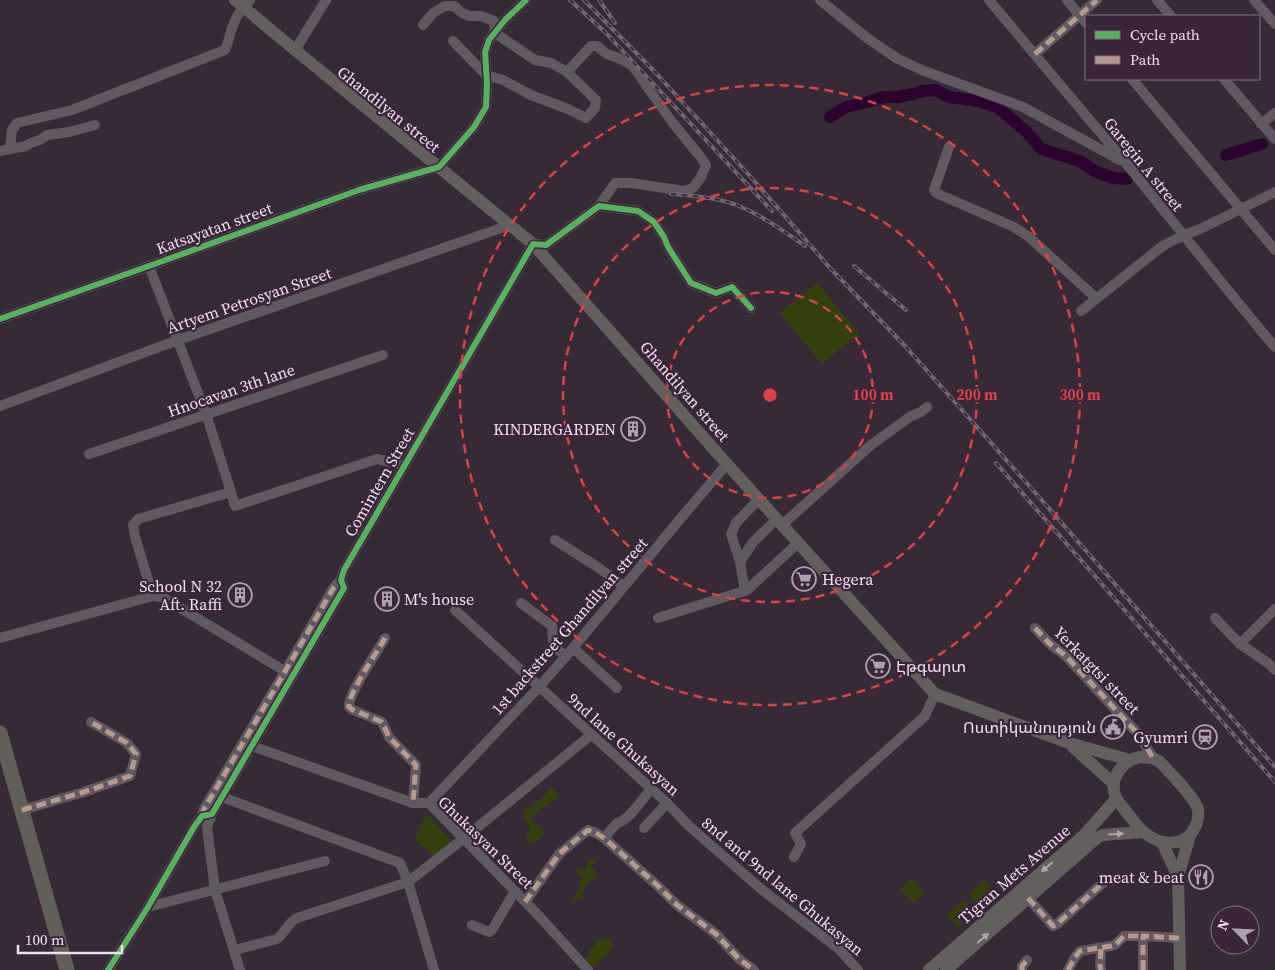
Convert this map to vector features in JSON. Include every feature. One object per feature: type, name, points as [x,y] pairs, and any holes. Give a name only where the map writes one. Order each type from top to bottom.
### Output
[{"type":"highway","points":[[0,733],[67,970]]},
{"type":"main road","name":"Ghandilyan street","points":[[243,2],[295,50],[532,244],[935,694],[1069,743],[1130,760]]},
{"type":"main road","name":"Ghandilyan street","points":[[1069,743],[1114,784]]},
{"type":"main road","points":[[1140,757],[1153,758],[1160,762],[1194,801],[1198,809],[1194,830],[1180,842],[1162,842],[1143,832],[1116,799],[1114,784],[1118,772],[1124,764],[1140,757]]},
{"type":"main road","name":"Tigran Mets Avenue","points":[[930,970],[1084,835],[1116,799]]},
{"type":"main road","name":"Tigran Mets Avenue","points":[[946,970],[1098,837],[1143,832]]},
{"type":"main road","points":[[1180,970],[1178,877],[1190,835]]},
{"type":"main road","points":[[1162,842],[1178,877]]},
{"type":"street","points":[[295,50],[326,0]]},
{"type":"street","points":[[439,167],[474,127],[486,107],[485,52],[489,40],[505,20],[526,0]]},
{"type":"street","points":[[820,0],[867,38],[898,59],[924,71],[1022,107],[1125,163]]},
{"type":"street","name":"Garegin A street","points":[[988,0],[1035,54],[1275,347]]},
{"type":"street","points":[[1035,54],[1083,19],[1067,0]]},
{"type":"street","points":[[1086,15],[1097,0]]},
{"type":"street","points":[[1158,0],[1170,15]]},
{"type":"street","points":[[1254,0],[1275,24]]},
{"type":"street","points":[[5,150],[12,130],[17,123],[72,110],[225,50],[243,2]]},
{"type":"street","points":[[423,25],[433,13],[445,6],[454,6],[462,13],[470,16],[481,16],[494,21],[495,33]]},
{"type":"street","points":[[453,41],[486,75],[503,80],[532,95],[586,118],[595,108],[596,100],[567,72],[551,63],[535,60],[495,33]]},
{"type":"street","points":[[532,244],[546,245],[599,206],[616,183],[632,183],[684,191],[692,188],[701,177],[706,165],[672,122],[632,65],[607,54],[597,46],[591,46],[567,72]]},
{"type":"street","points":[[1133,80],[1275,250]]},
{"type":"street","points":[[1225,80],[1275,139]]},
{"type":"street","points":[[1262,124],[1275,113]]},
{"type":"street","points":[[5,150],[26,146],[47,135],[69,132],[95,125]]},
{"type":"street","points":[[949,147],[934,190],[936,193],[1014,227],[1029,237],[1096,298]]},
{"type":"street","name":"Katsayatan street","points":[[0,319],[359,190],[439,167]]},
{"type":"street","points":[[1081,311],[1172,240],[1241,210],[1275,192]]},
{"type":"street","points":[[599,206],[638,211],[654,222],[691,283],[716,293],[732,287],[751,308]]},
{"type":"street","name":"Artyem Petrosyan Street","points":[[0,406],[178,340],[510,225]]},
{"type":"street","name":"Comintern Street","points":[[290,673],[334,587],[341,580],[344,570],[532,244]]},
{"type":"street","points":[[149,266],[206,414],[235,506],[377,459],[405,465]]},
{"type":"street","name":"Hnocavan 3th lane","points":[[89,454],[383,354]]},
{"type":"street","points":[[740,562],[753,542],[780,522],[871,445],[927,406]]},
{"type":"street","name":"1st backstreet Ghandilyan street","points":[[429,803],[570,652],[728,464]]},
{"type":"street","points":[[153,596],[133,525],[138,519],[231,492]]},
{"type":"street","points":[[745,590],[740,562],[731,534],[736,523],[759,499]]},
{"type":"street","points":[[554,540],[624,586]]},
{"type":"street","points":[[658,618],[745,590],[798,543]]},
{"type":"street","points":[[0,638],[153,596],[162,597],[290,673]]},
{"type":"street","points":[[521,603],[552,626],[553,644],[557,650],[570,652],[617,688]]},
{"type":"street","points":[[1240,644],[1275,609]]},
{"type":"street","name":"9nd lane Ghukasyan","points":[[455,610],[667,803],[688,825]]},
{"type":"street","points":[[1215,618],[1240,644],[1275,670]]},
{"type":"street","name":"Yerkatgtsi street","points":[[1035,628],[1050,644],[1066,656],[1139,735],[1153,758]]},
{"type":"street","points":[[385,638],[355,688],[348,704],[349,708],[382,722],[389,737],[416,765],[414,803]]},
{"type":"street","points":[[108,970],[207,815],[222,797],[252,746],[290,673]]},
{"type":"street","points":[[240,970],[215,890],[207,815],[204,808],[290,673]]},
{"type":"street","points":[[794,857],[801,844],[795,834],[925,716],[935,694]]},
{"type":"street","points":[[22,810],[130,776],[136,754],[127,743],[91,722]]},
{"type":"street","points":[[234,950],[277,939],[292,920],[297,918],[408,882],[464,839],[591,735]]},
{"type":"street","name":"Ghukasyan Street","points":[[252,746],[414,803],[429,803],[554,931],[588,970]]},
{"type":"street","points":[[604,838],[617,823],[628,817],[651,789]]},
{"type":"street","points":[[222,797],[400,863],[408,882],[434,970]]},
{"type":"street","points":[[644,828],[667,803]]},
{"type":"street","name":"8nd and 9nd lane Ghukasyan","points":[[688,825],[761,890],[839,949],[858,970]]},
{"type":"street","points":[[525,902],[559,854],[588,830],[604,838],[677,905],[716,934],[739,959],[754,970]]},
{"type":"street","points":[[148,907],[325,861]]},
{"type":"street","points":[[1028,898],[1053,926],[1104,882]]},
{"type":"street","points":[[472,925],[489,932],[492,930],[515,891]]},
{"type":"street","points":[[1068,970],[1080,951],[1101,949],[1115,945],[1124,936],[1179,938]]},
{"type":"street","points":[[1142,936],[1143,970]]},
{"type":"street","points":[[1101,949],[1101,970]]},
{"type":"street","points":[[1022,970],[1022,966],[1027,960]]},
{"type":"green space","points":[[817,283],[859,333],[822,364],[780,313]]},
{"type":"green space","points":[[550,788],[555,789],[559,797],[537,812],[531,819],[537,826],[543,829],[544,833],[537,841],[529,843],[525,836],[529,833],[530,827],[523,812],[526,808],[535,806],[536,800],[539,801]]},
{"type":"green space","points":[[424,817],[431,818],[451,841],[451,844],[434,857],[415,839]]},
{"type":"green space","points":[[596,858],[591,866],[597,873],[596,879],[590,880],[584,888],[582,893],[583,899],[580,900],[578,898],[574,903],[571,903],[580,887],[579,884],[582,878],[575,868],[575,863],[576,868],[582,870],[587,866],[586,860]]},
{"type":"green space","points":[[911,878],[925,893],[914,903],[900,889]]},
{"type":"green space","points":[[984,880],[994,891],[979,906],[969,895]]},
{"type":"green space","points":[[964,900],[974,911],[958,927],[947,915]]},
{"type":"green space","points":[[609,938],[614,946],[609,951],[610,955],[602,957],[597,964],[591,967],[587,965],[585,959],[590,954],[589,949],[594,947],[596,941]]},
{"type":"waterway","points":[[830,117],[846,107],[883,97],[897,97],[936,90],[949,97],[979,101],[997,107],[1027,132],[1041,149],[1080,161],[1096,172],[1114,178],[1127,179]]},
{"type":"waterway","points":[[1226,155],[1262,144]]},
{"type":"railway","points":[[570,0],[606,33],[772,211]]},
{"type":"railway","points":[[584,0],[655,72],[831,269],[906,347],[1275,767]]},
{"type":"railway","points":[[599,0],[615,23]]},
{"type":"railway","points":[[671,194],[711,198],[734,204],[762,217],[805,246]]},
{"type":"railway","points":[[854,266],[906,310]]},
{"type":"railway","points":[[996,463],[1275,782]]},
{"type":"marked path","points":[[1035,54],[1097,0]]},
{"type":"marked path","points":[[202,816],[204,809],[334,587],[341,580]]},
{"type":"marked path","points":[[1035,628],[1050,644],[1066,656],[1139,735],[1153,758]]},
{"type":"marked path","points":[[385,638],[358,683],[349,707],[382,722],[389,737],[416,765],[413,803]]},
{"type":"marked path","points":[[22,810],[130,776],[136,754],[127,743],[91,722]]},
{"type":"marked path","points":[[525,902],[559,854],[588,830],[604,838],[677,905],[716,934],[739,959],[754,970]]},
{"type":"marked path","points":[[1028,898],[1053,926],[1104,882]]},
{"type":"marked path","points":[[1068,970],[1080,951],[1115,945],[1124,936],[1143,936]]},
{"type":"marked path","points":[[1143,970],[1143,936],[1179,938]]},
{"type":"marked path","points":[[1101,949],[1101,970]]},
{"type":"marked path","points":[[1022,970],[1022,966],[1027,960]]},
{"type":"cycle path","points":[[0,319],[359,190],[439,167],[474,127],[486,107],[485,52],[489,40],[505,20],[526,0]]},
{"type":"cycle path","points":[[108,970],[148,907],[194,827],[202,816],[212,814],[344,588],[341,580],[344,570],[533,244],[546,245],[599,206],[638,211],[654,222],[691,283],[716,293],[732,287],[751,308]]},
{"type":"place","name":"KINDERGARDEN","points":[[633,429]]},
{"type":"place","name":"Hegera","points":[[804,579]]},
{"type":"place","name":"School N 32 Aft. Raffi","points":[[240,595]]},
{"type":"place","name":"M's house","points":[[387,599]]},
{"type":"place","name":"Էթգարտ","points":[[878,666]]},
{"type":"place","name":"Ոստիկանություն","points":[[1113,727]]},
{"type":"place","name":"Gyumri","points":[[1205,737]]},
{"type":"place","name":"meat & beat","points":[[1201,877]]}]
